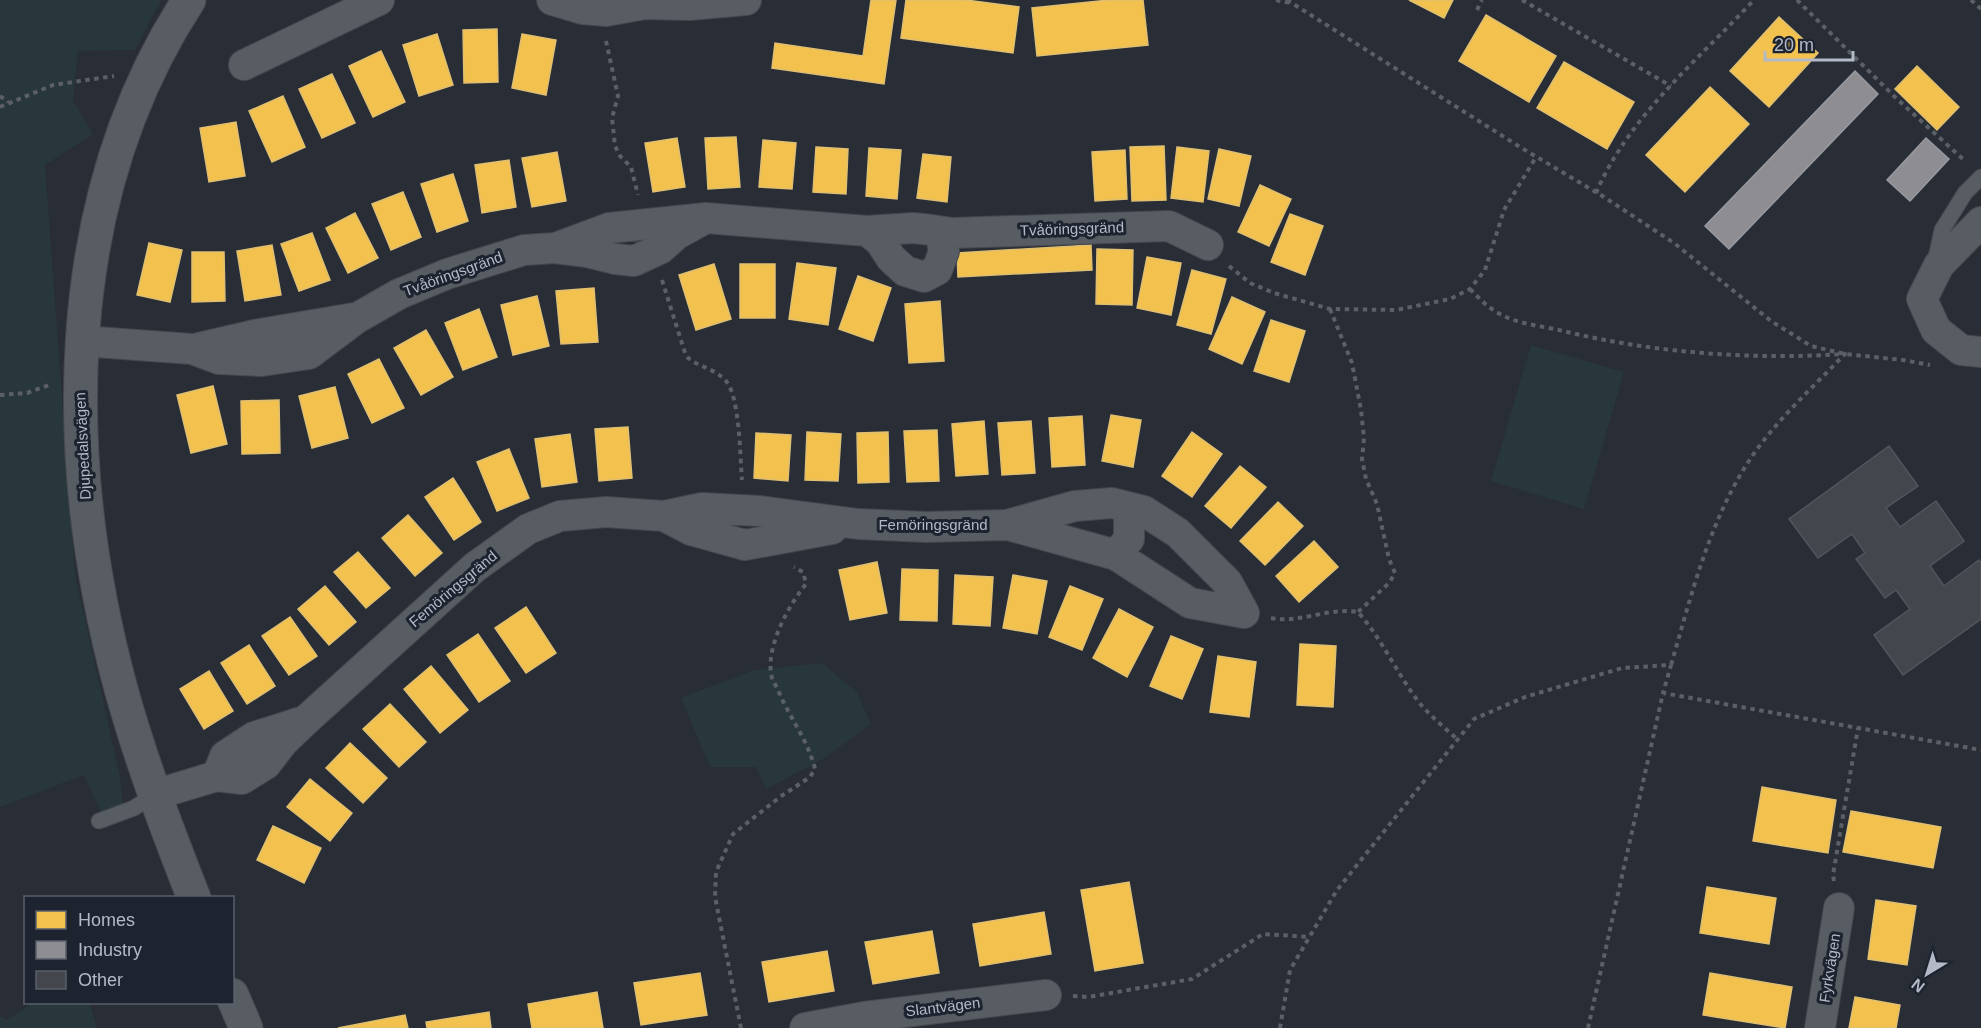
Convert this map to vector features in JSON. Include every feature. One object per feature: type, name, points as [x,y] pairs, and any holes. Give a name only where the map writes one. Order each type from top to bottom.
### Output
[{"type":"street","name":"Djupedalsvägen","points":[[189,0],[143,82],[106,183],[92,254],[80,381],[86,502],[106,629],[154,795],[194,896]]},
{"type":"street","points":[[244,65],[379,0]]},
{"type":"street","points":[[552,0],[582,9],[606,11],[642,2],[689,5],[746,0]]},
{"type":"street","name":"Tvåöringsgränd","points":[[82,341],[192,349],[254,335],[357,318],[399,294],[447,274],[524,250],[555,248],[609,228],[706,219],[867,231],[913,228],[952,233],[1169,226],[1208,245]]},
{"type":"street","points":[[1981,222],[1939,265],[1922,299],[1936,330],[1961,350],[1981,352]]},
{"type":"street","points":[[867,231],[880,241],[891,258],[905,272],[924,277],[937,270],[944,251],[941,237],[932,230]]},
{"type":"street","name":"Femöringsgränd","points":[[154,795],[217,776],[225,756],[254,737],[305,721],[475,567],[528,529],[560,516],[606,512],[664,516],[702,508],[760,511],[858,524],[926,527],[1007,525],[1075,506],[1112,503],[1144,511],[1178,533],[1227,582],[1244,613]]},
{"type":"street","points":[[1116,555],[1129,539],[1129,508]]},
{"type":"street","name":"Femöringsgränd","points":[[1007,525],[1116,555],[1190,603],[1244,613]]},
{"type":"street","name":"Fyrkvägen","points":[[1820,1028],[1839,908]]},
{"type":"street","name":"Slantvägen","points":[[805,1028],[864,1017],[1046,994]]},
{"type":"street","points":[[234,1000],[246,1028]]},
{"type":"lane","points":[[1932,279],[1942,230],[1965,194],[1981,177]]},
{"type":"lane","points":[[99,821],[134,808],[154,795]]},
{"type":"path","points":[[1276,0],[1289,2],[1674,243],[1771,321],[1811,346],[1845,354],[1903,360],[1936,367]]},
{"type":"path","points":[[1477,10],[1482,0]]},
{"type":"path","points":[[1522,0],[1671,86]]},
{"type":"path","points":[[1596,193],[1608,165],[1644,118],[1671,86],[1754,0]]},
{"type":"path","points":[[1797,0],[1896,98],[1981,177]]},
{"type":"path","points":[[1971,0],[1981,9]]},
{"type":"path","points":[[0,107],[53,85],[117,76],[143,82]]},
{"type":"path","points":[[0,96],[8,102]]},
{"type":"path","points":[[1208,245],[1232,270],[1250,283],[1274,293],[1330,309],[1396,310],[1450,299],[1470,289],[1485,270],[1504,210],[1536,157]]},
{"type":"path","points":[[1470,289],[1482,302],[1508,318],[1576,334],[1688,353],[1806,357],[1845,354]]},
{"type":"path","points":[[1330,309],[1353,363],[1364,438],[1362,459],[1366,479],[1377,504],[1389,558],[1395,573],[1389,583],[1358,612]]},
{"type":"path","points":[[1588,1028],[1663,693],[1708,546],[1738,481],[1755,453],[1773,430],[1845,354]]},
{"type":"path","points":[[0,395],[27,393],[48,384],[80,381]]},
{"type":"path","points":[[1244,613],[1278,620],[1344,610],[1358,612],[1381,642],[1419,701],[1458,740]]},
{"type":"path","points":[[1280,1028],[1290,970],[1336,890],[1474,719],[1525,698],[1622,668],[1671,665]]},
{"type":"path","points":[[1663,693],[1981,750]]},
{"type":"path","points":[[1839,908],[1833,874],[1858,728]]},
{"type":"path","points":[[1046,994],[1088,997],[1192,979],[1263,934],[1310,937]]},
{"type":"shaded area","points":[[0,0],[161,0],[135,50],[78,51],[73,101],[93,134],[45,165],[75,574],[120,777],[123,805],[102,814],[84,775],[0,807]]},
{"type":"shaded area","points":[[1531,345],[1624,372],[1584,509],[1491,481]]},
{"type":"shaded area","points":[[822,663],[857,692],[871,724],[823,759],[766,789],[756,767],[710,767],[681,698],[754,670]]},
{"type":"shaded area","points":[[31,1004],[90,1004],[97,1028],[0,1028],[0,1016],[7,1020]]},
{"type":"building: Homes","points":[[871,0],[896,0],[884,84],[772,68],[775,43],[863,56]]},
{"type":"building: Homes","points":[[906,0],[966,0],[1019,7],[1013,53],[901,38]]},
{"type":"building: Homes","points":[[1109,0],[1143,0],[1148,45],[1037,56],[1032,8]]},
{"type":"building: Homes","points":[[1409,0],[1453,0],[1444,18]]},
{"type":"building: Homes","points":[[1486,15],[1556,56],[1529,102],[1459,61]]},
{"type":"building: Homes","points":[[1779,17],[1818,53],[1769,107],[1730,71]]},
{"type":"building: Homes","points":[[497,29],[498,82],[464,83],[463,30]]},
{"type":"building: Homes","points":[[437,34],[453,85],[419,96],[403,45]]},
{"type":"building: Homes","points":[[522,34],[556,40],[546,95],[512,88]]},
{"type":"building: Homes","points":[[381,51],[405,102],[373,117],[349,66]]},
{"type":"building: Homes","points":[[1564,62],[1634,102],[1607,149],[1537,108]]},
{"type":"building: Homes","points":[[1917,66],[1959,107],[1937,130],[1895,89]]},
{"type":"building: Homes","points":[[332,74],[355,123],[322,138],[299,89]]},
{"type":"building: Homes","points":[[1710,87],[1749,124],[1685,192],[1646,155]]},
{"type":"building: Homes","points":[[283,96],[305,147],[272,162],[249,111]]},
{"type":"building: Homes","points":[[236,122],[245,176],[209,182],[200,128]]},
{"type":"building: Homes","points":[[736,137],[740,187],[708,189],[705,138]]},
{"type":"building: Homes","points":[[677,138],[685,187],[653,192],[645,143]]},
{"type":"building: Homes","points":[[763,140],[796,143],[792,189],[759,187]]},
{"type":"building: Homes","points":[[1164,146],[1166,200],[1132,201],[1130,147]]},
{"type":"building: Homes","points":[[816,147],[848,149],[846,194],[813,192]]},
{"type":"building: Homes","points":[[1177,147],[1209,151],[1203,202],[1171,198]]},
{"type":"building: Homes","points":[[869,148],[901,150],[897,199],[866,196]]},
{"type":"building: Homes","points":[[1219,149],[1251,156],[1239,206],[1208,199]]},
{"type":"building: Homes","points":[[1125,150],[1127,199],[1095,201],[1092,152]]},
{"type":"building: Homes","points":[[557,152],[566,201],[532,207],[522,158]]},
{"type":"building: Homes","points":[[923,154],[951,157],[947,202],[917,198]]},
{"type":"building: Homes","points":[[509,160],[516,207],[482,213],[475,165]]},
{"type":"building: Homes","points":[[453,174],[468,221],[437,232],[421,184]]},
{"type":"building: Homes","points":[[1260,185],[1291,199],[1269,246],[1238,232]]},
{"type":"building: Homes","points":[[403,192],[421,237],[391,250],[372,204]]},
{"type":"building: Homes","points":[[355,213],[378,258],[348,273],[326,228]]},
{"type":"building: Homes","points":[[1290,214],[1323,226],[1305,275],[1271,262]]},
{"type":"building: Homes","points":[[312,233],[330,280],[299,291],[281,244]]},
{"type":"building: Homes","points":[[149,243],[182,250],[170,302],[137,295]]},
{"type":"building: Homes","points":[[272,245],[281,295],[245,301],[237,251]]},
{"type":"building: Homes","points":[[1091,245],[1092,270],[958,277],[957,253]]},
{"type":"building: Homes","points":[[1097,249],[1133,250],[1132,305],[1096,304]]},
{"type":"building: Homes","points":[[192,252],[224,252],[225,301],[192,302]]},
{"type":"building: Homes","points":[[1147,257],[1181,263],[1171,315],[1137,308]]},
{"type":"building: Homes","points":[[797,263],[836,268],[828,325],[789,319]]},
{"type":"building: Homes","points":[[714,264],[731,319],[696,330],[679,275]]},
{"type":"building: Homes","points":[[740,264],[775,264],[775,318],[740,318]]},
{"type":"building: Homes","points":[[1192,270],[1226,279],[1211,334],[1177,325]]},
{"type":"building: Homes","points":[[858,276],[891,288],[873,341],[839,329]]},
{"type":"building: Homes","points":[[594,288],[598,342],[561,344],[556,291]]},
{"type":"building: Homes","points":[[537,296],[549,346],[513,355],[501,305]]},
{"type":"building: Homes","points":[[1232,297],[1265,312],[1242,364],[1209,349]]},
{"type":"building: Homes","points":[[940,301],[944,361],[909,363],[905,304]]},
{"type":"building: Homes","points":[[479,309],[497,357],[463,370],[445,323]]},
{"type":"building: Homes","points":[[1271,320],[1305,331],[1289,382],[1254,371]]},
{"type":"building: Homes","points":[[426,330],[453,377],[421,395],[394,348]]},
{"type":"building: Homes","points":[[379,359],[404,408],[372,423],[348,374]]},
{"type":"building: Homes","points":[[213,386],[227,444],[191,453],[177,395]]},
{"type":"building: Homes","points":[[335,387],[348,438],[312,448],[299,396]]},
{"type":"building: Homes","points":[[279,400],[280,453],[242,454],[241,401]]},
{"type":"building: Homes","points":[[1111,415],[1141,420],[1133,467],[1102,461]]},
{"type":"building: Homes","points":[[1082,416],[1085,465],[1052,467],[1049,418]]},
{"type":"building: Homes","points":[[984,421],[988,474],[956,476],[952,424]]},
{"type":"building: Homes","points":[[1031,421],[1035,473],[1002,475],[998,423]]},
{"type":"building: Homes","points":[[628,427],[632,478],[599,481],[595,429]]},
{"type":"building: Homes","points":[[937,430],[939,481],[907,482],[904,431]]},
{"type":"building: Homes","points":[[807,432],[841,434],[838,481],[805,480]]},
{"type":"building: Homes","points":[[888,432],[889,482],[858,483],[857,433]]},
{"type":"building: Homes","points":[[1192,432],[1222,454],[1192,497],[1162,476]]},
{"type":"building: Homes","points":[[756,433],[791,435],[788,481],[754,478]]},
{"type":"building: Homes","points":[[570,434],[577,482],[542,487],[535,439]]},
{"type":"building: Homes","points":[[509,449],[529,498],[497,511],[477,462]]},
{"type":"building: Homes","points":[[1240,466],[1266,487],[1231,528],[1205,506]]},
{"type":"building: Homes","points":[[453,478],[481,522],[454,540],[425,497]]},
{"type":"building: Homes","points":[[1278,502],[1303,526],[1265,565],[1240,541]]},
{"type":"building: Homes","points":[[408,515],[442,553],[415,576],[382,538]]},
{"type":"building: Homes","points":[[1314,541],[1338,567],[1299,602],[1276,576]]},
{"type":"building: Homes","points":[[358,552],[390,588],[366,608],[334,572]]},
{"type":"building: Homes","points":[[877,562],[887,613],[850,620],[839,570]]},
{"type":"building: Homes","points":[[902,569],[938,570],[937,621],[900,620]]},
{"type":"building: Homes","points":[[955,575],[993,577],[990,626],[953,624]]},
{"type":"building: Homes","points":[[1013,575],[1047,581],[1037,634],[1003,628]]},
{"type":"building: Homes","points":[[325,586],[356,622],[329,645],[298,609]]},
{"type":"building: Homes","points":[[1070,586],[1103,599],[1082,650],[1049,637]]},
{"type":"building: Homes","points":[[526,607],[556,653],[526,673],[495,628]]},
{"type":"building: Homes","points":[[1119,609],[1153,627],[1127,677],[1093,658]]},
{"type":"building: Homes","points":[[290,617],[317,656],[289,675],[262,636]]},
{"type":"building: Homes","points":[[478,634],[510,681],[479,702],[447,655]]},
{"type":"building: Homes","points":[[1171,636],[1203,649],[1182,699],[1150,686]]},
{"type":"building: Homes","points":[[1300,644],[1336,646],[1333,707],[1297,705]]},
{"type":"building: Homes","points":[[249,645],[275,686],[247,704],[221,663]]},
{"type":"building: Homes","points":[[1218,656],[1256,662],[1249,717],[1210,712]]},
{"type":"building: Homes","points":[[431,666],[468,710],[440,733],[404,689]]},
{"type":"building: Homes","points":[[209,671],[233,711],[204,729],[180,689]]},
{"type":"building: Homes","points":[[390,704],[426,742],[399,767],[363,729]]},
{"type":"building: Homes","points":[[350,743],[387,778],[363,803],[326,768]]},
{"type":"building: Homes","points":[[310,779],[352,813],[330,841],[287,807]]},
{"type":"building: Homes","points":[[1762,787],[1836,800],[1828,853],[1753,841]]},
{"type":"building: Homes","points":[[1851,811],[1941,827],[1933,868],[1843,852]]},
{"type":"building: Homes","points":[[273,826],[321,848],[304,883],[257,860]]},
{"type":"building: Homes","points":[[1129,882],[1143,963],[1095,971],[1081,890]]},
{"type":"building: Homes","points":[[1707,887],[1776,898],[1769,944],[1700,933]]},
{"type":"building: Homes","points":[[1876,900],[1916,906],[1907,965],[1868,959]]},
{"type":"building: Homes","points":[[1044,912],[1051,954],[980,966],[973,924]]},
{"type":"building: Homes","points":[[932,931],[939,973],[873,984],[865,942]]},
{"type":"building: Homes","points":[[827,951],[834,991],[769,1002],[762,962]]},
{"type":"building: Homes","points":[[700,973],[707,1015],[641,1025],[634,983]]},
{"type":"building: Homes","points":[[1710,973],[1792,987],[1785,1028],[1703,1015]]},
{"type":"building: Homes","points":[[597,992],[603,1028],[532,1028],[528,1004]]},
{"type":"building: Homes","points":[[1855,997],[1900,1005],[1896,1028],[1849,1028]]},
{"type":"building: Homes","points":[[489,1012],[491,1028],[427,1028],[426,1022]]},
{"type":"building: Homes","points":[[405,1015],[408,1028],[338,1028]]},
{"type":"building: Industry","points":[[1855,71],[1878,94],[1729,249],[1705,226]]},
{"type":"building: Industry","points":[[1926,138],[1949,159],[1910,201],[1887,180]]},
{"type":"building: Other","points":[[1889,446],[1918,486],[1886,508],[1900,527],[1936,501],[1964,541],[1930,566],[1944,586],[1979,560],[1981,563],[1981,619],[1903,675],[1874,635],[1910,609],[1896,590],[1885,598],[1856,559],[1865,553],[1852,534],[1818,558],[1789,519]]}]
